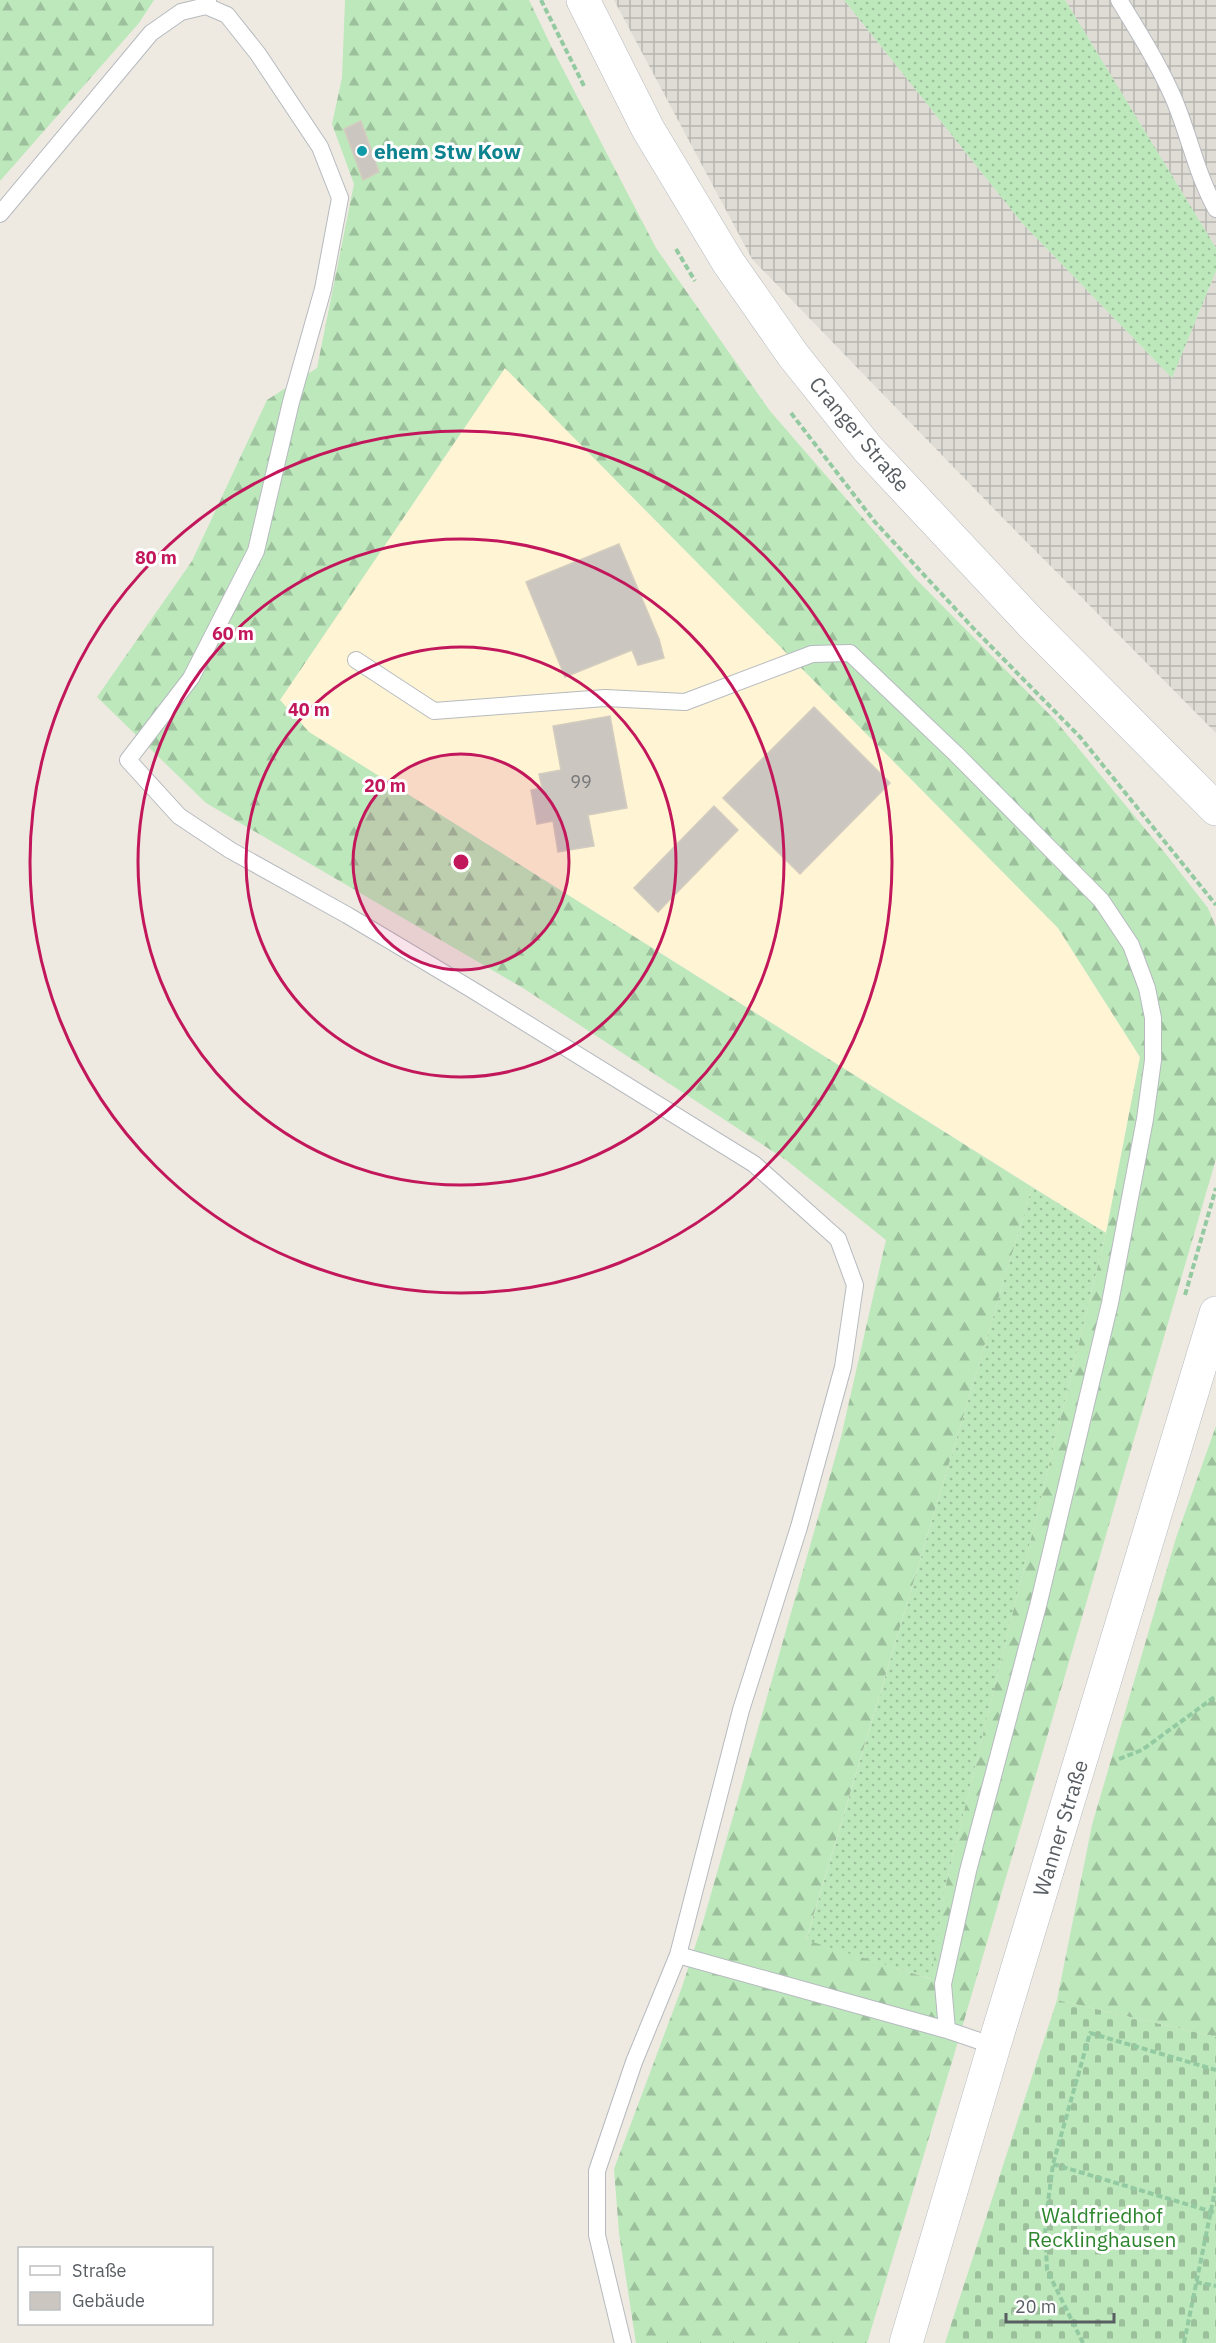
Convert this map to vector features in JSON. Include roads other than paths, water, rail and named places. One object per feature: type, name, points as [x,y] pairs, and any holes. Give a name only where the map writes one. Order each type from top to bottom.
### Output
[{"type":"street","name":"Cranger Straße","points":[[583,0],[648,129],[728,262],[793,355],[868,449],[1031,623],[1216,809]]},
{"type":"street","name":"Wanner Straße","points":[[906,2343],[1216,1313]]},
{"type":"lane","points":[[1119,0],[1173,97],[1204,187],[1216,209]]},
{"type":"lane","points":[[0,214],[151,33],[181,12],[207,3],[227,15],[258,54],[320,147],[340,198],[323,289],[291,402],[256,551],[191,678],[129,760],[179,816],[230,850],[462,983],[754,1164],[838,1239],[855,1285],[843,1367],[799,1527],[741,1710],[678,1955],[634,2062],[597,2171],[597,2235],[623,2343]]},
{"type":"lane","points":[[356,660],[434,711],[605,698],[685,702],[812,654],[850,653],[956,754],[1101,900],[1131,945],[1147,988],[1152,1018],[1153,1060],[1145,1119],[1110,1303],[1039,1602],[968,1871],[945,1973],[943,1984],[946,2030]]},
{"type":"lane","points":[[678,1955],[946,2030],[994,2046]]},
{"type":"place","name":"ehem Stw Kow","points":[[362,151]]},
{"type":"park label","name":"Waldfriedhof Recklinghausen","points":[[1102,2227]]}]
